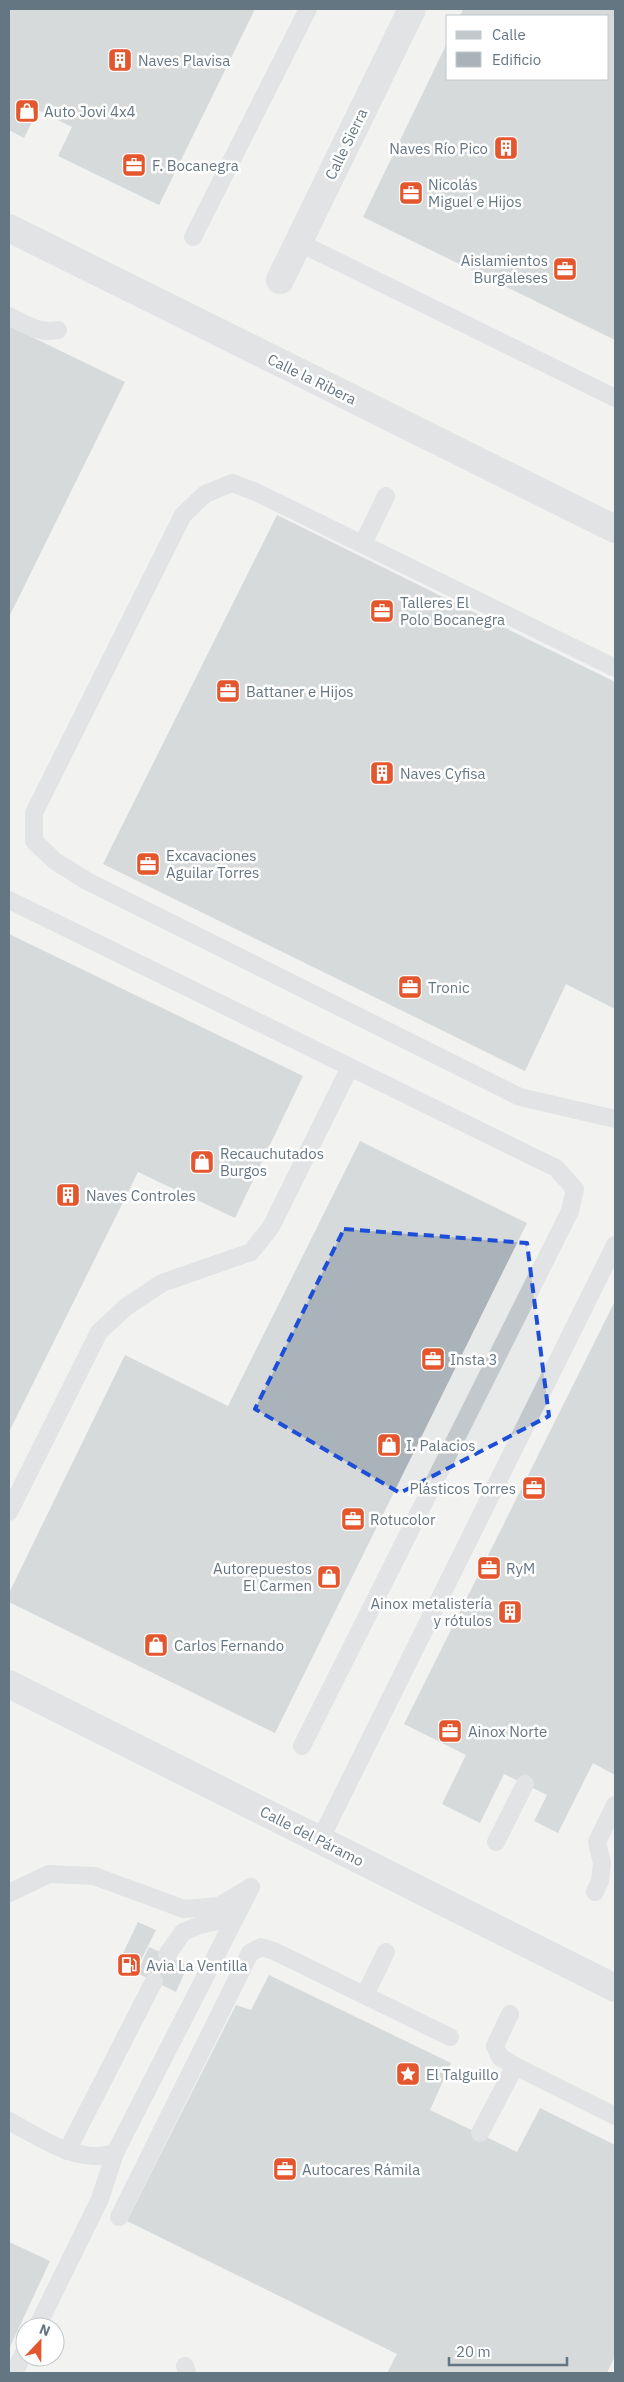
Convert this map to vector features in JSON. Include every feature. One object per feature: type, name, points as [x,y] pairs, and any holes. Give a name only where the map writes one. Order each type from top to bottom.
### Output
[{"type":"street","name":"Calle Sierra","points":[[280,280],[412,9]]},
{"type":"street","name":"Calle la Ribera","points":[[9,228],[615,529]]},
{"type":"street","name":"Calle del Páramo","points":[[9,1684],[615,1988]]},
{"type":"lane","points":[[193,237],[308,9]]},
{"type":"lane","points":[[298,242],[615,398]]},
{"type":"lane","points":[[9,316],[37,330],[47,332],[58,330]]},
{"type":"lane","points":[[615,668],[256,492],[232,483],[205,494],[183,516],[34,814],[34,841],[55,860],[87,881],[520,1097],[615,1120]]},
{"type":"lane","points":[[363,544],[386,496]]},
{"type":"lane","points":[[9,900],[556,1168],[575,1189],[570,1211],[302,1746]]},
{"type":"lane","points":[[9,1512],[99,1332],[126,1307],[162,1283],[251,1252],[271,1227],[350,1067]]},
{"type":"lane","points":[[320,1840],[615,1245]]},
{"type":"lane","points":[[496,1842],[524,1784]]},
{"type":"lane","points":[[595,1892],[600,1881],[602,1864],[597,1842],[615,1806]]},
{"type":"lane","points":[[9,1893],[49,1874],[94,1876],[184,1909],[218,1906],[251,1887],[115,2152],[100,2199],[42,2317]]},
{"type":"lane","points":[[167,1955],[183,1932],[200,1925],[235,1917]]},
{"type":"lane","points":[[119,2217],[250,1953],[261,1947],[274,1951],[450,2037]]},
{"type":"lane","points":[[365,1995],[386,1952]]},
{"type":"lane","points":[[67,2151],[154,1981]]},
{"type":"lane","points":[[510,2014],[495,2046],[500,2057],[615,2116]]},
{"type":"lane","points":[[480,2133],[515,2066]]},
{"type":"lane","points":[[9,2121],[67,2151],[101,2157],[115,2152]]},
{"type":"highlighted area","points":[[344,1229],[527,1243],[549,1416],[400,1493],[255,1409]]},
{"type":"shaded area","points":[[9,9],[615,9],[615,2373],[9,2373]]},
{"type":"building","name":"Naves Plavisa","points":[[9,9],[255,9],[159,205],[58,156],[72,127],[38,110],[24,138],[9,130]]},
{"type":"building","name":"Naves Río Pico","points":[[463,9],[615,9],[615,340],[363,217],[446,45],[446,80],[609,80],[609,15],[460,15]]},
{"type":"building","points":[[9,326],[125,382],[9,617]]},
{"type":"building","name":"Naves Cyfisa","points":[[277,515],[615,682],[615,1009],[566,984],[525,1071],[103,864]]},
{"type":"building","name":"Naves Controles","points":[[9,934],[303,1076],[235,1218],[138,1172],[9,1432]]},
{"type":"building","points":[[360,1141],[527,1223],[275,1733],[9,1602],[9,1593],[125,1355],[228,1406]]},
{"type":"building","points":[[615,1301],[615,1775],[593,1763],[558,1833],[534,1821],[547,1795],[504,1774],[480,1823],[442,1804],[466,1755],[404,1724]]},
{"type":"building","points":[[138,1922],[156,1930],[135,1972],[118,1964]]},
{"type":"building","points":[[149,1947],[188,1965],[176,1992],[137,1973]]},
{"type":"building","points":[[269,1975],[451,2063],[430,2110],[517,2152],[540,2108],[615,2145],[615,2356],[607,2373],[387,2373],[397,2354],[127,2221],[236,2005],[251,2010]]},
{"type":"building","points":[[9,2242],[50,2261],[24,2317],[15,2317],[15,2336],[9,2349]]},
{"type":"place","name":"Naves Plavisa","points":[[120,60]]},
{"type":"place","name":"Auto Jovi 4x4","points":[[27,111]]},
{"type":"place","name":"Naves Río Pico","points":[[506,148]]},
{"type":"place","name":"F. Bocanegra","points":[[134,165]]},
{"type":"place","name":"Nicolás Miguel e Hijos","points":[[411,193]]},
{"type":"place","name":"Aislamientos Burgaleses","points":[[565,269]]},
{"type":"place","name":"Talleres El Polo Bocanegra","points":[[382,611]]},
{"type":"place","name":"Battaner e Hijos","points":[[228,691]]},
{"type":"place","name":"Naves Cyfisa","points":[[382,773]]},
{"type":"place","name":"Excavaciones Aguilar Torres","points":[[148,864]]},
{"type":"place","name":"Tronic","points":[[410,987]]},
{"type":"place","name":"Recauchutados Burgos","points":[[202,1162]]},
{"type":"place","name":"Naves Controles","points":[[68,1195]]},
{"type":"place","name":"Insta 3","points":[[433,1359]]},
{"type":"place","name":"I. Palacios","points":[[389,1445]]},
{"type":"place","name":"Plásticos Torres","points":[[534,1488]]},
{"type":"place","name":"Rotucolor","points":[[353,1519]]},
{"type":"place","name":"RyM","points":[[489,1568]]},
{"type":"place","name":"Autorepuestos El Carmen","points":[[329,1577]]},
{"type":"place","name":"Ainox metalistería y rótulos","points":[[510,1612]]},
{"type":"place","name":"Carlos Fernando","points":[[156,1645]]},
{"type":"place","name":"Ainox Norte","points":[[450,1731]]},
{"type":"place","name":"Avia La Ventilla","points":[[129,1965]]},
{"type":"place","name":"El Talguillo","points":[[408,2074]]},
{"type":"place","name":"Autocares Rámila","points":[[285,2169]]}]
